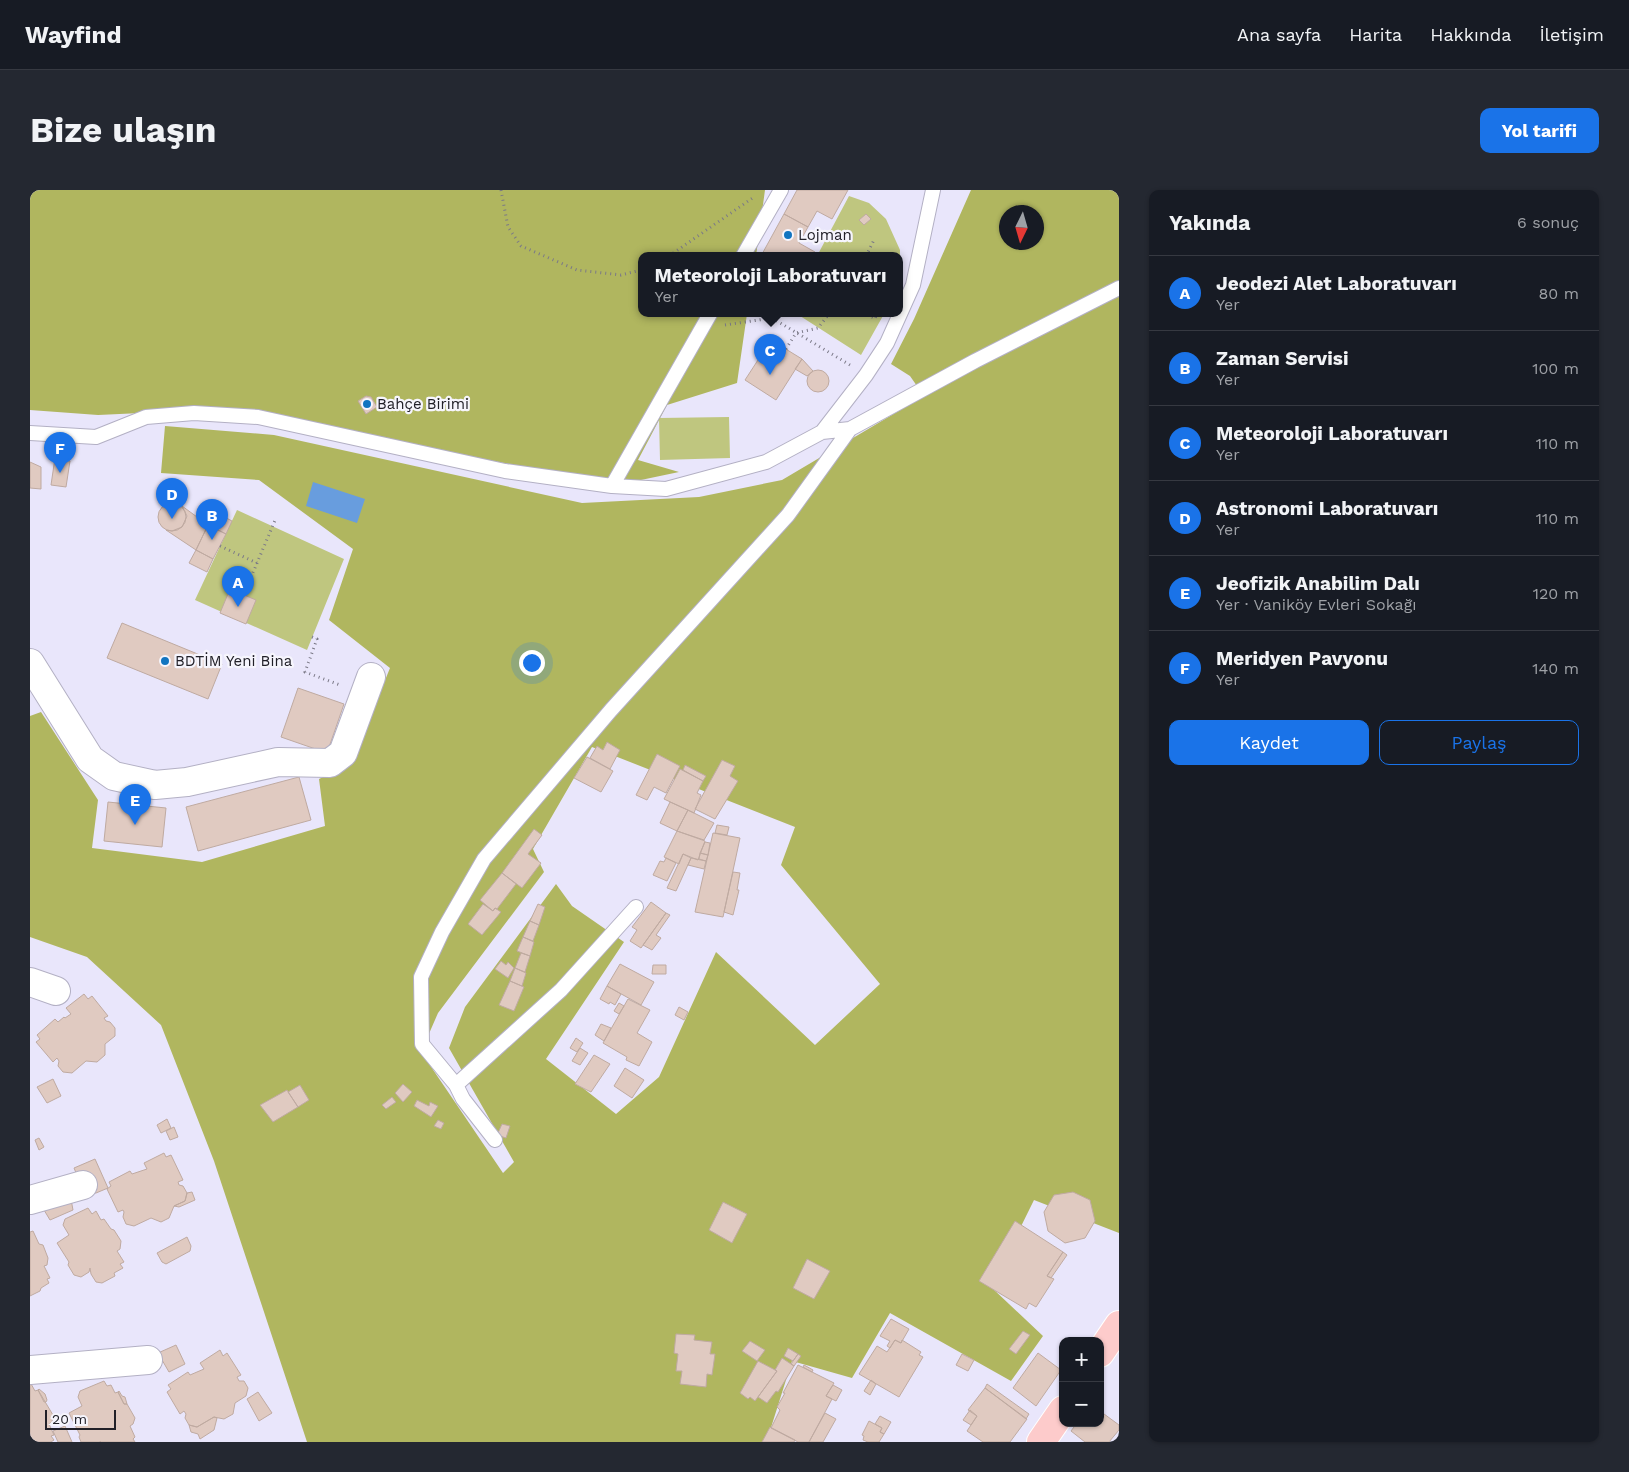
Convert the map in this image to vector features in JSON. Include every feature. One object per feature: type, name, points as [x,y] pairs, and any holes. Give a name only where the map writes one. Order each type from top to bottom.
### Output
[{"type":"main road","points":[[1104,1347],[1119,1325]]},
{"type":"main road","points":[[1042,1442],[1059,1416]]},
{"type":"street","points":[[30,663],[90,759],[114,776],[155,785],[187,782],[278,762],[330,763],[343,753],[368,686]]},
{"type":"street","points":[[30,982],[56,990]]},
{"type":"street","points":[[30,1200],[82,1185]]},
{"type":"street","points":[[30,1370],[148,1360]]},
{"type":"lane","points":[[745,252],[781,190]]},
{"type":"lane","points":[[903,307],[913,285],[933,190]]},
{"type":"lane","points":[[30,433],[96,437],[146,417],[194,413],[258,417],[504,471],[612,486],[666,489],[766,462],[822,432],[850,429],[975,361],[1119,288]]},
{"type":"lane","points":[[612,486],[708,317]]},
{"type":"lane","points":[[822,432],[866,375],[887,343],[899,317]]},
{"type":"lane","points":[[495,1140],[463,1100],[456,1085],[422,1044],[421,977],[442,932],[484,859],[611,710],[788,515],[850,429]]},
{"type":"lane","points":[[456,1085],[561,990],[636,907]]},
{"type":"path","points":[[501,190],[508,228],[521,246],[577,270],[621,275],[638,271]]},
{"type":"path","points":[[675,252],[756,196]]},
{"type":"path","points":[[868,252],[874,240]]},
{"type":"path","points":[[786,349],[796,333],[818,328],[827,317]]},
{"type":"path","points":[[702,329],[772,318],[855,368]]},
{"type":"path","points":[[249,582],[276,518]]},
{"type":"path","points":[[220,546],[257,563]]},
{"type":"path","points":[[312,637],[317,639],[305,672],[368,686]]},
{"type":"green space","points":[[30,190],[765,190],[757,252],[638,252],[638,317],[747,317],[737,383],[667,405],[638,460],[679,472],[617,485],[227,409],[98,415],[30,410]]},
{"type":"green space","points":[[971,190],[1119,190],[1119,1233],[1034,1200],[991,1287],[1043,1336],[1011,1381],[890,1313],[852,1378],[792,1361],[768,1437],[777,1442],[307,1442],[214,1161],[161,1025],[87,957],[30,937],[30,716],[41,712],[98,800],[92,848],[202,862],[325,826],[319,779],[351,764],[390,668],[329,620],[353,549],[259,480],[161,473],[165,426],[274,435],[582,503],[699,497],[782,480],[924,396],[910,376],[891,364],[914,319]],"holes":[[[592,747],[795,827],[781,865],[880,984],[815,1045],[716,952],[659,1077],[616,1114],[546,1059],[624,942],[572,906],[556,884],[465,1007],[449,1048],[514,1162],[503,1173],[421,1052],[438,1013],[544,872],[533,849]]]},
{"type":"green space","points":[[849,196],[869,203],[886,219],[900,250],[900,252],[819,252]]},
{"type":"green space","points":[[802,317],[882,317],[861,355]]},
{"type":"green space","points":[[729,417],[730,458],[660,460],[659,418]]},
{"type":"green space","points":[[237,510],[344,559],[307,650],[195,600]]},
{"type":"water","points":[[313,482],[365,499],[357,523],[306,506]]},
{"type":"building","points":[[797,190],[848,190],[832,219],[817,211],[808,227],[784,214]]},
{"type":"building","name":"Lojman","points":[[784,214],[808,227],[799,243],[815,252],[763,252]]},
{"type":"building","points":[[866,214],[871,219],[864,225],[859,220]]},
{"type":"building","points":[[771,340],[802,359],[776,400],[745,380]]},
{"type":"building","points":[[802,359],[813,371],[807,376],[795,369]]},
{"type":"building","points":[[814,370],[822,370],[829,377],[829,385],[822,392],[814,392],[807,385],[807,377]]},
{"type":"building","name":"Bahçe Birimi","points":[[366,396],[371,397],[377,407],[366,414],[358,401]]},
{"type":"building","points":[[55,458],[70,461],[66,487],[51,485]]},
{"type":"building","points":[[30,462],[41,467],[41,489],[30,488]]},
{"type":"building","points":[[172,503],[182,507],[186,517],[182,527],[172,531],[162,527],[158,517],[162,507]]},
{"type":"building","points":[[182,506],[208,525],[196,550],[166,530],[172,531],[182,527],[187,516]]},
{"type":"building","points":[[215,512],[232,521],[226,534],[208,525]]},
{"type":"building","points":[[208,525],[226,534],[213,559],[196,550]]},
{"type":"building","points":[[196,550],[213,559],[207,572],[189,563]]},
{"type":"building","points":[[230,589],[256,600],[246,624],[220,613]]},
{"type":"building","name":"BDTİM Yeni Bina","points":[[122,623],[222,664],[208,699],[107,658]]},
{"type":"building","points":[[298,688],[344,704],[327,753],[281,737]]},
{"type":"building","points":[[607,742],[620,750],[610,769],[590,758],[597,746],[603,750]]},
{"type":"building","points":[[657,754],[680,766],[666,793],[654,787],[647,800],[636,795]]},
{"type":"building","points":[[587,757],[613,771],[601,792],[574,778]]},
{"type":"building","points":[[722,760],[735,766],[730,776],[738,781],[715,819],[695,809]]},
{"type":"building","points":[[685,765],[706,776],[703,781],[683,770]]},
{"type":"building","points":[[680,769],[703,781],[697,793],[701,795],[694,813],[664,799]]},
{"type":"building","points":[[299,777],[311,820],[198,851],[186,807]]},
{"type":"building","points":[[108,802],[166,808],[162,847],[104,841]]},
{"type":"building","points":[[670,802],[688,810],[677,831],[660,823]]},
{"type":"building","points":[[688,810],[714,823],[704,840],[677,831]]},
{"type":"building","points":[[717,825],[729,827],[727,835],[715,833]]},
{"type":"building","points":[[534,829],[542,835],[528,854],[541,863],[522,888],[502,873]]},
{"type":"building","points":[[677,831],[705,841],[698,860],[683,854],[679,864],[664,857]]},
{"type":"building","points":[[713,833],[740,838],[723,917],[695,912]]},
{"type":"building","points":[[705,842],[710,843],[708,855],[700,853]]},
{"type":"building","points":[[700,853],[708,855],[706,861],[699,859]]},
{"type":"building","points":[[683,854],[691,858],[676,891],[667,888]]},
{"type":"building","points":[[666,858],[676,863],[667,881],[653,875],[660,861],[664,862]]},
{"type":"building","points":[[691,858],[706,861],[704,869],[688,865]]},
{"type":"building","points":[[733,872],[740,873],[737,890],[739,890],[733,915],[724,912]]},
{"type":"building","points":[[502,873],[516,884],[497,909],[495,908],[493,911],[480,900]]},
{"type":"building","points":[[651,902],[666,913],[641,948],[630,941],[637,930],[632,927]]},
{"type":"building","points":[[483,904],[493,911],[495,908],[501,912],[482,935],[468,924]]},
{"type":"building","points":[[538,904],[545,907],[539,925],[530,921]]},
{"type":"building","points":[[666,913],[670,915],[656,935],[661,938],[652,950],[643,945]]},
{"type":"building","points":[[530,921],[539,925],[533,941],[523,937]]},
{"type":"building","points":[[523,937],[534,942],[530,956],[517,951]]},
{"type":"building","points":[[521,953],[530,956],[525,972],[515,968]]},
{"type":"building","points":[[501,961],[506,965],[508,962],[514,968],[508,978],[495,969]]},
{"type":"building","points":[[620,964],[654,982],[641,1005],[607,986]]},
{"type":"building","points":[[653,965],[666,965],[666,974],[652,974]]},
{"type":"building","points":[[515,968],[526,973],[522,986],[510,981]]},
{"type":"building","points":[[510,981],[524,987],[514,1011],[499,1005]]},
{"type":"building","points":[[607,986],[621,994],[615,1005],[600,999]]},
{"type":"building","points":[[84,994],[88,999],[92,996],[108,1016],[104,1018],[115,1028],[115,1036],[105,1044],[105,1055],[97,1062],[86,1061],[72,1073],[63,1072],[58,1066],[59,1061],[57,1058],[53,1062],[36,1042],[40,1039],[37,1035],[55,1019],[58,1022],[71,1014],[66,1008]]},
{"type":"building","points":[[628,999],[650,1010],[637,1033],[652,1042],[639,1066],[626,1060],[627,1057],[603,1043]]},
{"type":"building","points":[[619,1003],[624,1006],[619,1014],[614,1011]]},
{"type":"building","points":[[679,1007],[688,1012],[684,1020],[675,1015]]},
{"type":"building","points":[[601,1024],[611,1028],[604,1041],[595,1035]]},
{"type":"building","points":[[576,1038],[583,1043],[577,1052],[570,1048]]},
{"type":"building","points":[[580,1048],[588,1053],[580,1065],[572,1061]]},
{"type":"building","points":[[594,1055],[610,1064],[591,1092],[575,1084]]},
{"type":"building","points":[[625,1068],[644,1080],[632,1098],[614,1086]]},
{"type":"building","points":[[53,1079],[61,1096],[47,1103],[37,1087]]},
{"type":"building","points":[[403,1084],[412,1092],[403,1102],[395,1093]]},
{"type":"building","points":[[300,1085],[309,1100],[298,1107],[288,1092]]},
{"type":"building","points":[[287,1090],[298,1107],[273,1122],[260,1105]]},
{"type":"building","points":[[392,1097],[396,1102],[386,1109],[382,1105]]},
{"type":"building","points":[[417,1100],[429,1106],[430,1102],[438,1106],[431,1117],[414,1106]]},
{"type":"building","points":[[167,1119],[171,1128],[161,1133],[157,1125]]},
{"type":"building","points":[[438,1120],[444,1123],[441,1129],[434,1126]]},
{"type":"building","points":[[502,1124],[510,1126],[506,1138],[497,1135]]},
{"type":"building","points":[[174,1127],[178,1137],[170,1140],[166,1131]]},
{"type":"building","points":[[39,1138],[44,1147],[39,1150],[35,1140]]},
{"type":"building","points":[[164,1153],[166,1157],[171,1155],[183,1180],[178,1182],[187,1193],[185,1201],[174,1206],[169,1218],[161,1222],[151,1218],[134,1226],[126,1224],[123,1210],[118,1212],[107,1189],[111,1186],[109,1182],[130,1171],[132,1174],[147,1169],[144,1163]]},
{"type":"building","points":[[95,1159],[108,1188],[96,1193],[85,1194],[74,1168]]},
{"type":"building","points":[[192,1192],[195,1200],[179,1207],[174,1206],[185,1201],[187,1193]]},
{"type":"building","points":[[1073,1192],[1090,1200],[1095,1221],[1085,1238],[1065,1243],[1048,1231],[1044,1212],[1054,1195]]},
{"type":"building","points":[[70,1194],[73,1210],[50,1220],[41,1205]]},
{"type":"building","points":[[723,1202],[747,1214],[732,1243],[709,1230]]},
{"type":"building","points":[[88,1208],[92,1214],[96,1211],[101,1220],[104,1219],[121,1241],[120,1249],[117,1251],[124,1262],[120,1264],[123,1268],[114,1273],[115,1276],[102,1283],[96,1282],[90,1268],[89,1272],[81,1277],[74,1275],[68,1265],[69,1262],[57,1243],[69,1235],[63,1225],[65,1219]]},
{"type":"building","points":[[1015,1221],[1063,1252],[1047,1276],[1054,1279],[1036,1307],[1029,1303],[1026,1309],[979,1281]]},
{"type":"building","points":[[33,1231],[39,1244],[43,1245],[48,1258],[47,1265],[44,1266],[50,1278],[47,1279],[49,1283],[41,1288],[40,1291],[30,1296],[30,1232]]},
{"type":"building","points":[[187,1237],[191,1246],[190,1251],[166,1264],[162,1262],[157,1253]]},
{"type":"building","points":[[1063,1252],[1067,1255],[1051,1278],[1047,1276]]},
{"type":"building","points":[[807,1259],[830,1271],[814,1299],[793,1288]]},
{"type":"building","points":[[891,1319],[909,1329],[901,1343],[895,1340],[890,1348],[887,1346],[890,1341],[880,1336]]},
{"type":"building","points":[[1023,1331],[1030,1335],[1016,1354],[1009,1349]]},
{"type":"building","points":[[676,1334],[695,1335],[694,1340],[712,1342],[710,1354],[715,1354],[712,1375],[707,1374],[706,1387],[680,1384],[682,1371],[676,1371],[678,1354],[674,1353]]},
{"type":"building","points":[[895,1340],[901,1343],[902,1340],[921,1352],[919,1355],[923,1357],[899,1397],[859,1374],[877,1346],[887,1352]]},
{"type":"building","points":[[750,1341],[765,1350],[757,1361],[742,1351]]},
{"type":"building","points":[[176,1345],[185,1364],[169,1372],[158,1353]]},
{"type":"building","points":[[788,1348],[798,1354],[793,1361],[784,1356]]},
{"type":"building","points":[[220,1350],[223,1356],[227,1353],[241,1375],[237,1377],[239,1381],[244,1381],[248,1388],[246,1396],[235,1403],[233,1414],[224,1419],[214,1417],[197,1427],[189,1425],[184,1411],[180,1414],[167,1392],[171,1389],[168,1385],[188,1372],[190,1375],[204,1369],[200,1363]]},
{"type":"building","points":[[1038,1353],[1059,1369],[1059,1373],[1036,1406],[1013,1388]]},
{"type":"building","points":[[798,1354],[801,1356],[794,1366],[791,1364]]},
{"type":"building","points":[[962,1354],[974,1360],[968,1371],[956,1365]]},
{"type":"building","points":[[782,1358],[794,1366],[778,1392],[776,1391],[767,1403],[758,1397],[777,1371],[775,1370]]},
{"type":"building","points":[[758,1361],[777,1371],[755,1401],[750,1397],[748,1399],[740,1393]]},
{"type":"building","points":[[798,1365],[834,1383],[826,1396],[832,1399],[809,1442],[798,1442],[771,1428],[780,1410],[777,1407],[785,1393],[783,1393]]},
{"type":"building","points":[[804,1365],[813,1370],[812,1372],[803,1367]]},
{"type":"building","points":[[871,1380],[876,1384],[870,1395],[864,1391]]},
{"type":"building","points":[[104,1381],[107,1386],[111,1385],[115,1393],[118,1392],[124,1404],[127,1404],[135,1418],[130,1426],[135,1442],[81,1442],[80,1435],[69,1413],[82,1406],[78,1397],[80,1391]]},
{"type":"building","points":[[30,1382],[35,1391],[38,1390],[53,1415],[52,1422],[49,1424],[54,1435],[51,1436],[54,1440],[51,1442],[30,1442]]},
{"type":"building","points":[[987,1384],[1029,1414],[1026,1419],[985,1388]]},
{"type":"building","points":[[833,1385],[842,1390],[836,1401],[826,1396]]},
{"type":"building","points":[[985,1388],[1027,1419],[1010,1442],[983,1442],[967,1431],[977,1416],[968,1410]]},
{"type":"building","points":[[39,1389],[45,1394],[46,1402],[44,1402]]},
{"type":"building","points":[[119,1391],[125,1397],[127,1404],[124,1404]]},
{"type":"building","points":[[258,1392],[272,1413],[259,1421],[247,1399]]},
{"type":"building","points":[[970,1410],[977,1416],[971,1425],[963,1420]]},
{"type":"building","points":[[825,1413],[836,1419],[823,1442],[809,1442]]},
{"type":"building","points":[[1104,1414],[1119,1425],[1119,1430],[1109,1442],[1085,1442],[1071,1431],[1074,1427],[1104,1427]]},
{"type":"building","points":[[880,1416],[891,1422],[884,1434],[880,1432],[882,1428],[875,1424]]},
{"type":"building","points":[[214,1417],[217,1418],[214,1430],[200,1439],[198,1434],[191,1432],[189,1425],[197,1427]]},
{"type":"building","points":[[869,1421],[882,1428],[880,1432],[884,1434],[879,1442],[863,1440],[864,1436],[862,1435]]},
{"type":"building","points":[[65,1426],[72,1442],[58,1442],[53,1431]]},
{"type":"building","points":[[770,1427],[795,1440],[794,1442],[762,1442]]},
{"type":"place","name":"Lojman","points":[[788,235]]},
{"type":"place","name":"Meteoroloji Laboratuvarı","points":[[770,375]]},
{"type":"place","name":"Bahçe Birimi","points":[[367,404]]},
{"type":"place","name":"Meridyen Pavyonu","points":[[60,473]]},
{"type":"place","name":"Astronomi Laboratuvarı","points":[[172,519]]},
{"type":"place","name":"Zaman Servisi","points":[[212,540]]},
{"type":"place","name":"Jeodezi Alet Laboratuvarı","points":[[238,607]]},
{"type":"place","name":"BDTİM Yeni Bina","points":[[165,661]]},
{"type":"place","name":"Jeofizik Anabilim Dalı","points":[[135,825]]}]
